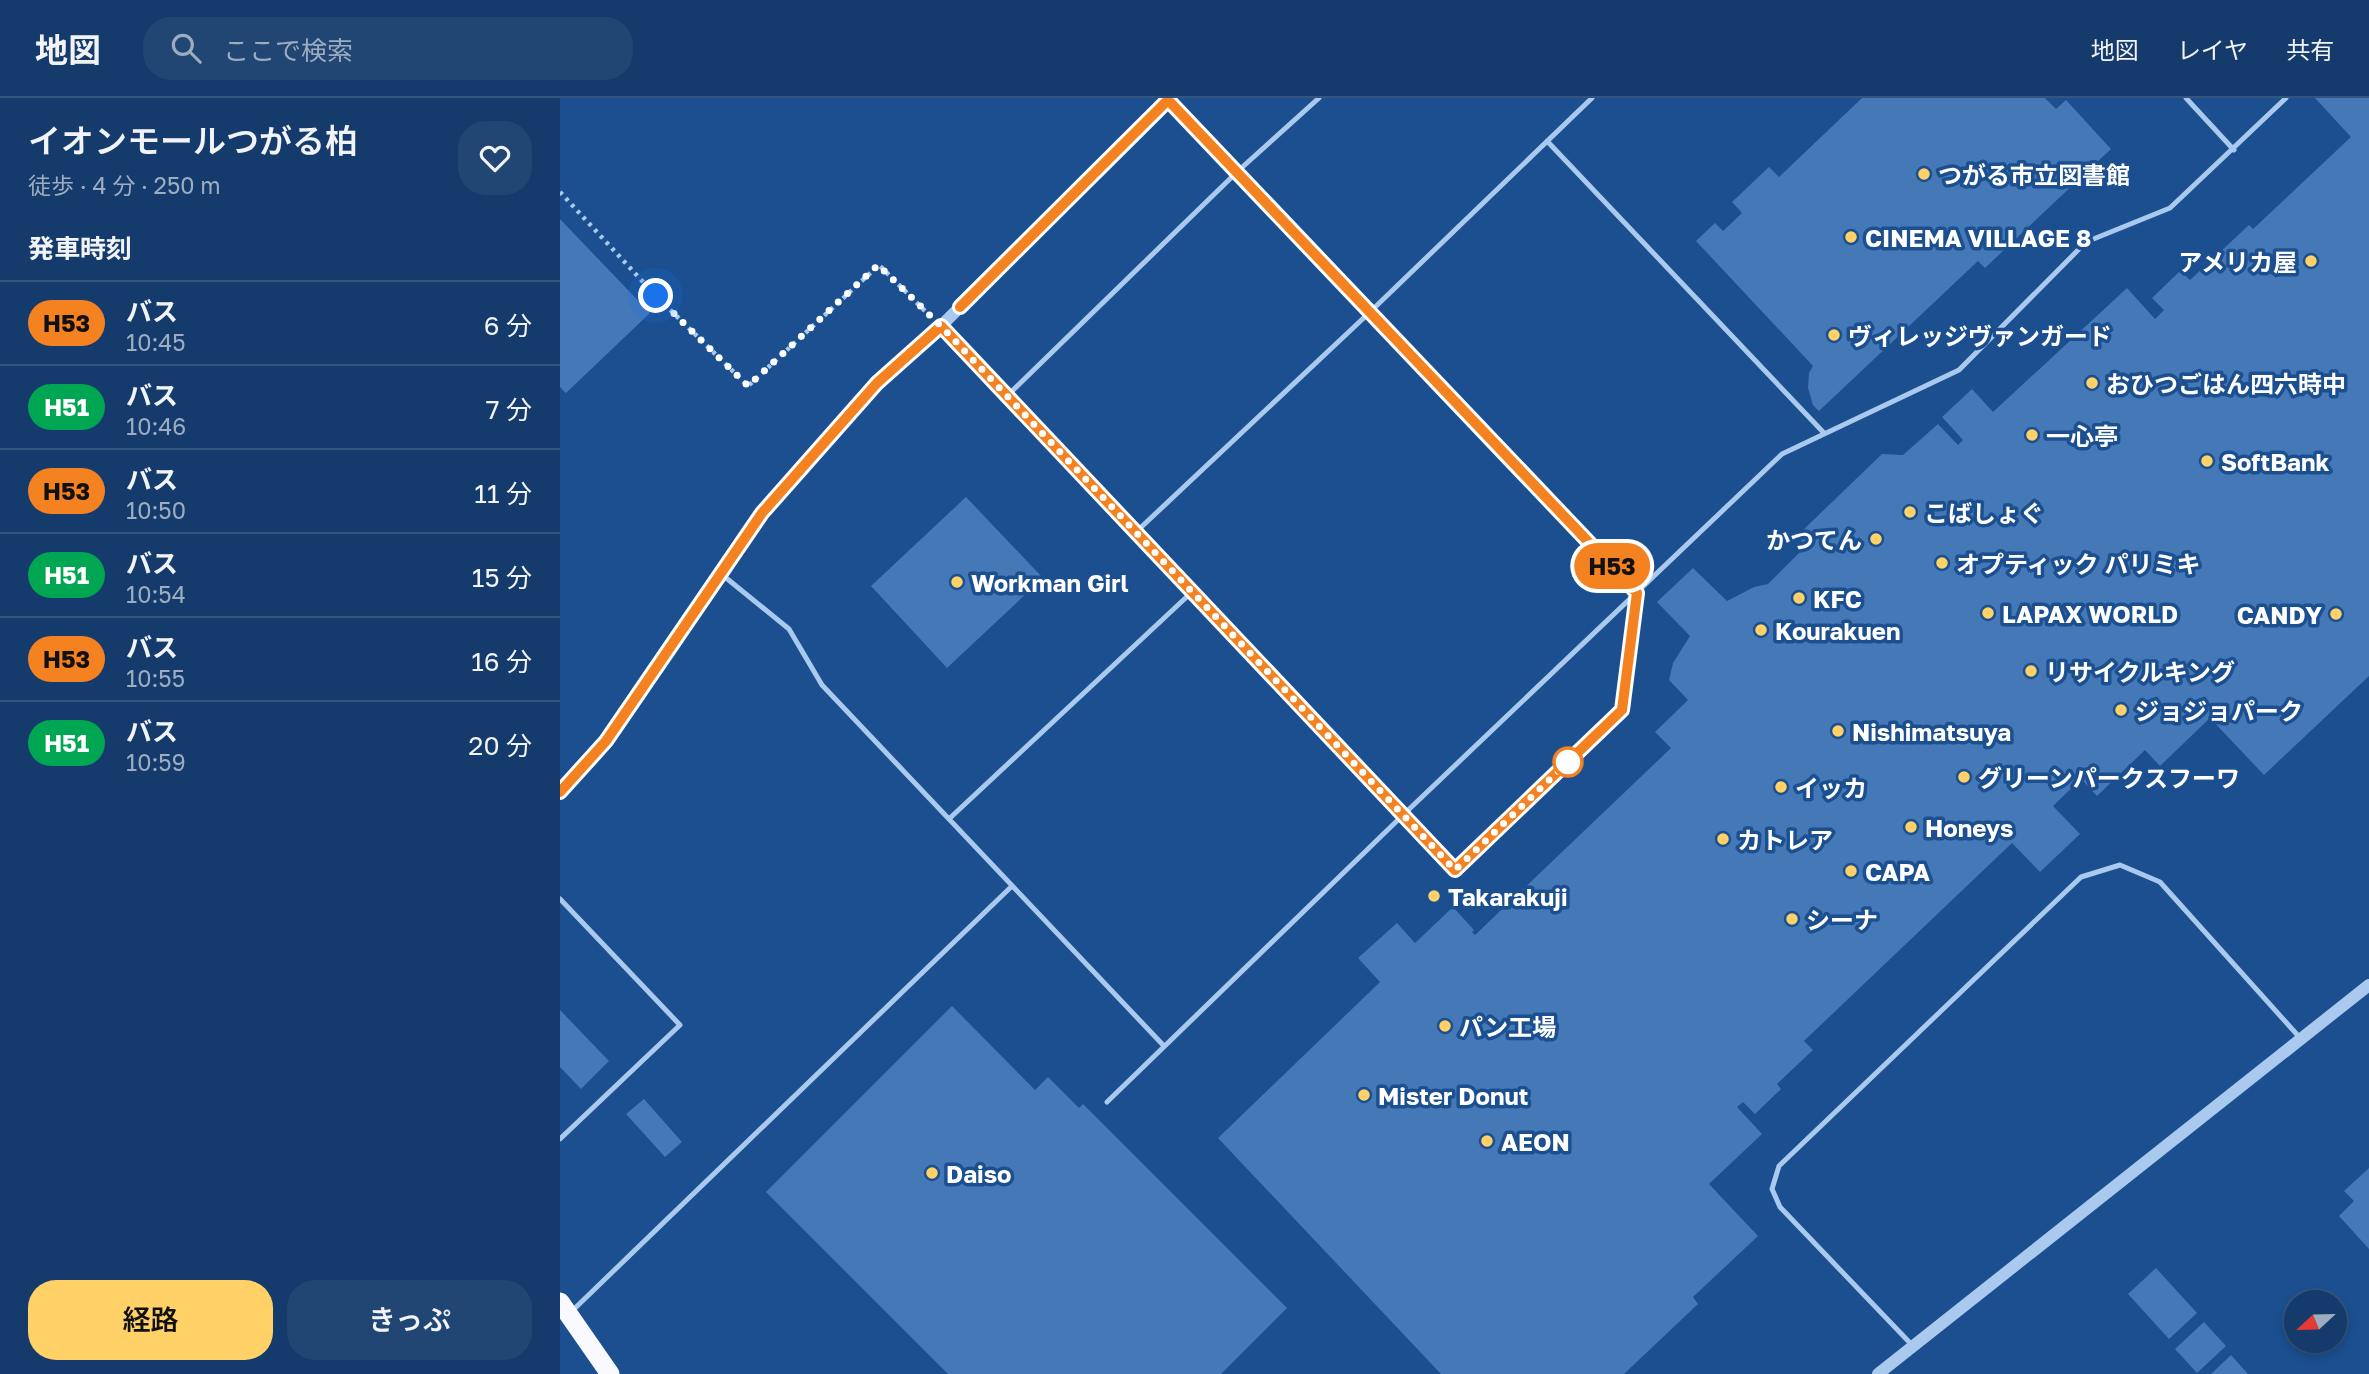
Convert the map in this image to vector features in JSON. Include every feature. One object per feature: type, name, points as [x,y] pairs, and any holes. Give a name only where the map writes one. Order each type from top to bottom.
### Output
[{"type":"highway","points":[[564,1308],[610,1374]]},
{"type":"street","points":[[560,792],[606,741],[762,513],[877,383],[941,326],[1169,99]]},
{"type":"street","points":[[1878,1374],[2369,985]]},
{"type":"lane","points":[[1007,396],[1238,171],[1319,98]]},
{"type":"lane","points":[[1136,532],[1592,98]]},
{"type":"lane","points":[[2186,98],[2234,150]]},
{"type":"lane","points":[[1107,1102],[1782,454],[1959,370],[2085,242],[2170,208],[2286,98]]},
{"type":"lane","points":[[1169,99],[1637,593]]},
{"type":"lane","points":[[1547,141],[1824,433]]},
{"type":"lane","points":[[941,326],[1455,870],[1622,710],[1637,593]]},
{"type":"lane","points":[[720,573],[789,629],[822,685],[1164,1046]]},
{"type":"lane","points":[[950,818],[1193,591]]},
{"type":"lane","points":[[1912,1345],[1780,1207],[1772,1189],[1779,1166],[2081,877],[2120,865],[2160,882],[2301,1039]]},
{"type":"lane","points":[[564,1308],[1012,886]]},
{"type":"lane","points":[[560,899],[680,1025],[560,1139]]},
{"type":"path","points":[[560,192],[656,296],[748,386],[878,265],[941,326]]},
{"type":"building","points":[[1862,98],[2045,98],[2056,109],[2066,100],[2111,149],[1985,268],[1978,261],[1819,411],[1813,405],[1808,388],[1809,373],[1813,366],[1696,241],[1715,223],[1723,231],[1742,213],[1732,202],[1769,167],[1779,177]]},
{"type":"building","points":[[2315,98],[2369,98],[2369,676],[2264,775],[2210,718],[2160,766],[2145,750],[2097,796],[2081,779],[2053,806],[2080,834],[2040,872],[2012,843],[1804,1041],[1813,1050],[1777,1084],[1781,1089],[1755,1114],[1743,1102],[1737,1107],[1762,1134],[1709,1184],[1758,1236],[1693,1297],[1698,1304],[1624,1374],[1441,1374],[1218,1138],[1380,982],[1358,958],[1397,923],[1415,943],[1453,907],[1474,930],[1472,932],[1475,935],[1671,748],[1655,732],[1688,700],[1669,680],[1673,663],[1690,636],[1657,602],[1693,568],[1727,601],[1754,587],[1768,584],[1801,551],[1802,531],[1882,454],[1903,455],[1938,424],[1958,445],[1963,440],[1942,417],[1972,389],[1993,412],[2127,288],[2155,319],[2164,310],[2152,298],[2180,271],[2190,280],[2249,225],[2253,229],[2351,137]]},
{"type":"building","points":[[560,219],[650,313],[566,393],[560,387]]},
{"type":"building","name":"Workman Girl","points":[[966,497],[1043,578],[947,668],[871,586]]},
{"type":"building","points":[[952,1006],[1035,1090],[1048,1077],[1079,1108],[1083,1104],[1287,1308],[1221,1374],[948,1374],[766,1192]]},
{"type":"building","points":[[560,1010],[609,1061],[581,1089],[560,1067]]},
{"type":"building","points":[[644,1099],[682,1142],[665,1157],[626,1114]]},
{"type":"building","points":[[2369,1168],[2369,1249],[2339,1216],[2354,1201],[2344,1191]]},
{"type":"building","points":[[2156,1268],[2197,1313],[2169,1339],[2128,1294]]},
{"type":"building","points":[[2204,1322],[2226,1346],[2197,1373],[2175,1349]]},
{"type":"building","points":[[2231,1355],[2248,1374],[2211,1374]]},
{"type":"bus line","name":"H53","points":[[560,792],[606,741],[762,513],[877,383],[941,326],[1455,870],[1622,710],[1637,593],[1168,100],[960,307]]},
{"type":"place","name":"つがる市立図書館","points":[[1924,174]]},
{"type":"place","name":"CINEMA VILLAGE 8","points":[[1851,237]]},
{"type":"place","name":"アメリカ屋","points":[[2311,261]]},
{"type":"place","name":"ヴィレッジヴァンガード","points":[[1834,335]]},
{"type":"place","name":"おひつごはん四六時中","points":[[2092,383]]},
{"type":"place","name":"一心亭","points":[[2032,435]]},
{"type":"place","name":"SoftBank","points":[[2207,461]]},
{"type":"place","name":"こばしょぐ","points":[[1910,512]]},
{"type":"place","name":"かつてん","points":[[1876,539]]},
{"type":"place","name":"オプティック パリミキ","points":[[1942,563]]},
{"type":"place","name":"Workman Girl","points":[[957,582]]},
{"type":"place","name":"KFC","points":[[1799,598]]},
{"type":"place","name":"LAPAX WORLD","points":[[1988,613]]},
{"type":"place","name":"CANDY","points":[[2336,614]]},
{"type":"place","name":"Kourakuen","points":[[1761,630]]},
{"type":"place","name":"リサイクルキング","points":[[2031,671]]},
{"type":"place","name":"ジョジョパーク","points":[[2121,710]]},
{"type":"place","name":"Nishimatsuya","points":[[1838,731]]},
{"type":"place","name":"グリーンパークスフーワ","points":[[1964,777]]},
{"type":"place","name":"イッカ","points":[[1781,787]]},
{"type":"place","name":"Honeys","points":[[1911,827]]},
{"type":"place","name":"カトレア","points":[[1723,839]]},
{"type":"place","name":"CAPA","points":[[1851,871]]},
{"type":"place","name":"Takarakuji","points":[[1434,896]]},
{"type":"place","name":"シーナ","points":[[1792,919]]},
{"type":"place","name":"パン工場","points":[[1445,1026]]},
{"type":"place","name":"Mister Donut","points":[[1364,1095]]},
{"type":"place","name":"AEON","points":[[1487,1141]]},
{"type":"place","name":"Daiso","points":[[932,1173]]},
{"type":"route","points":[[656,296],[748,386],[878,265],[941,326],[1455,870],[1568,762]]}]
